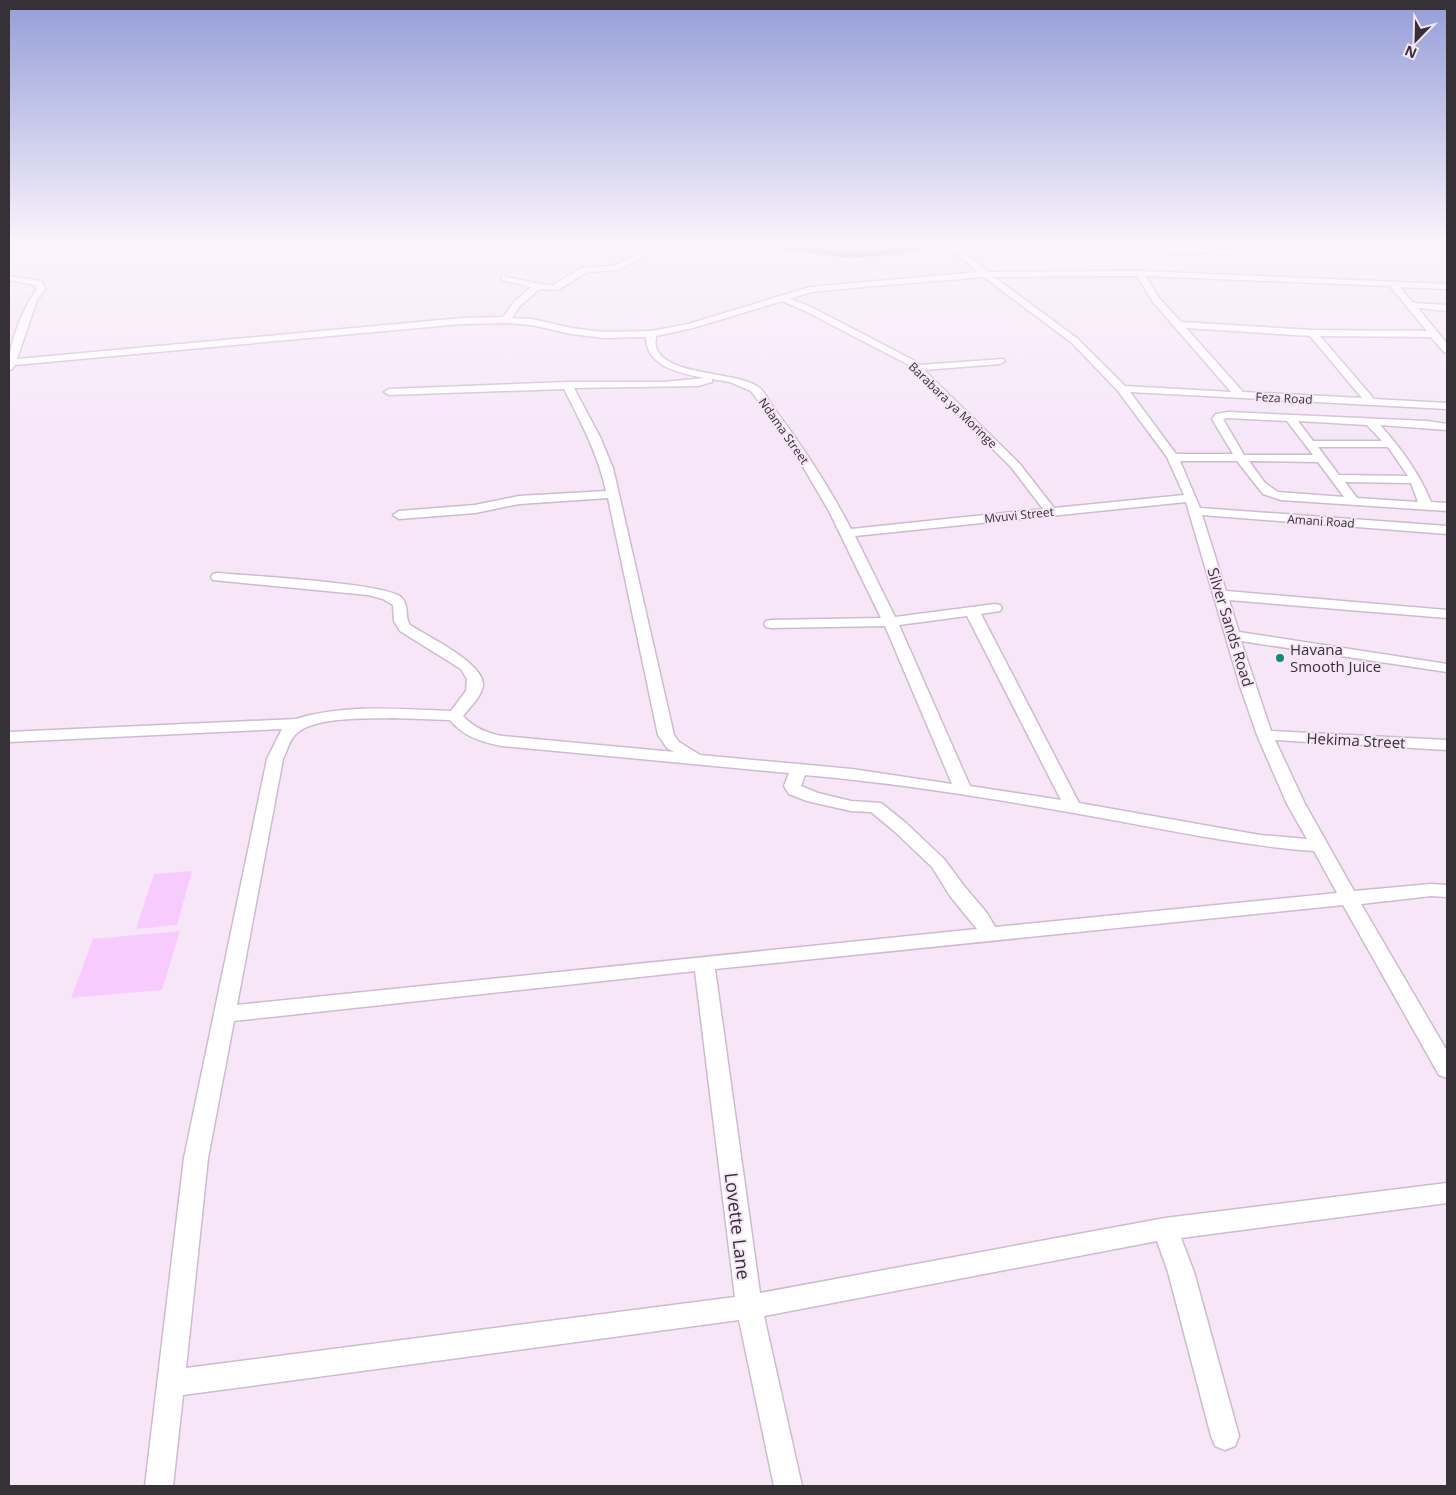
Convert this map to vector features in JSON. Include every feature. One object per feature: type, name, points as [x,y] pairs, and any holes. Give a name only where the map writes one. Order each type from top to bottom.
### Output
[{"type":"street","points":[[29,312],[10,365],[394,326],[506,320],[532,322],[596,334],[651,334],[690,326],[736,312]]},
{"type":"street","points":[[506,320],[511,312]]},
{"type":"street","name":"Barabara ya Moringe","points":[[813,312],[910,362],[1009,459],[1051,512]]},
{"type":"street","name":"Silver Sands Road","points":[[1036,312],[1075,341],[1122,389],[1173,457],[1193,504],[1265,735],[1296,804],[1447,1069]]},
{"type":"street","points":[[1168,312],[1240,395]]},
{"type":"street","points":[[1415,312],[1447,350]]},
{"type":"street","points":[[1179,325],[1313,332],[1434,334]]},
{"type":"street","points":[[1313,332],[1371,402]]},
{"type":"street","name":"Ndama Street","points":[[651,334],[651,343],[660,360],[682,370],[745,384],[755,390],[813,471],[848,533]]},
{"type":"street","points":[[916,368],[1000,361]]},
{"type":"street","points":[[389,392],[693,384],[713,377]]},
{"type":"street","points":[[567,386],[594,437],[607,468],[666,735],[679,749],[700,759]]},
{"type":"street","name":"Feza Road","points":[[1122,389],[1447,406]]},
{"type":"street","points":[[1447,427],[1427,424],[1228,415],[1218,417],[1217,419],[1241,458],[1265,490],[1274,494],[1286,497],[1447,507]]},
{"type":"street","points":[[1291,418],[1354,502]]},
{"type":"street","points":[[1371,422],[1391,444],[1416,480],[1426,506]]},
{"type":"street","points":[[1310,444],[1391,444]]},
{"type":"street","points":[[1173,457],[1322,459]]},
{"type":"street","points":[[1336,478],[1416,480]]},
{"type":"street","points":[[399,516],[475,509],[519,500],[612,494]]},
{"type":"street","name":"Mvuvi Street","points":[[848,533],[1051,512],[1193,504]]},
{"type":"street","name":"Amani Road","points":[[1193,504],[1447,530]]},
{"type":"street","points":[[848,533],[890,622],[963,790]]},
{"type":"street","points":[[218,577],[368,591],[390,596],[401,607],[399,618],[405,628],[473,672],[476,680],[475,689],[455,716]]},
{"type":"street","points":[[1221,595],[1447,614]]},
{"type":"street","points":[[771,624],[890,622],[995,608]]},
{"type":"street","points":[[972,611],[1073,807]]},
{"type":"street","points":[[1233,635],[1447,668]]},
{"type":"street","points":[[9,737],[297,724],[316,718],[392,713],[455,716]]},
{"type":"street","points":[[455,716],[464,728],[480,736],[502,741],[852,774],[1073,807],[1260,841],[1321,846]]},
{"type":"street","points":[[160,1486],[196,1158],[275,759],[286,734],[297,724]]},
{"type":"street","name":"Hekima Street","points":[[1265,735],[1447,745]]},
{"type":"street","points":[[799,769],[793,781],[796,790],[813,797],[851,806],[875,807],[900,827],[938,863],[957,891],[980,918],[990,935]]},
{"type":"street","points":[[226,1014],[704,963],[1431,890],[1447,891]]},
{"type":"street","name":"Lovette Lane","points":[[704,963],[749,1307],[788,1486]]},
{"type":"street","points":[[170,1383],[749,1307],[1165,1229],[1447,1193]]},
{"type":"street","points":[[1165,1229],[1181,1272],[1225,1436]]},
{"type":"shaded area","points":[[192,871],[177,925],[136,929],[154,874]]},
{"type":"shaded area","points":[[180,931],[162,990],[71,998],[93,939]]},
{"type":"place","name":"Havana Smooth Juice","points":[[1280,658]]}]
